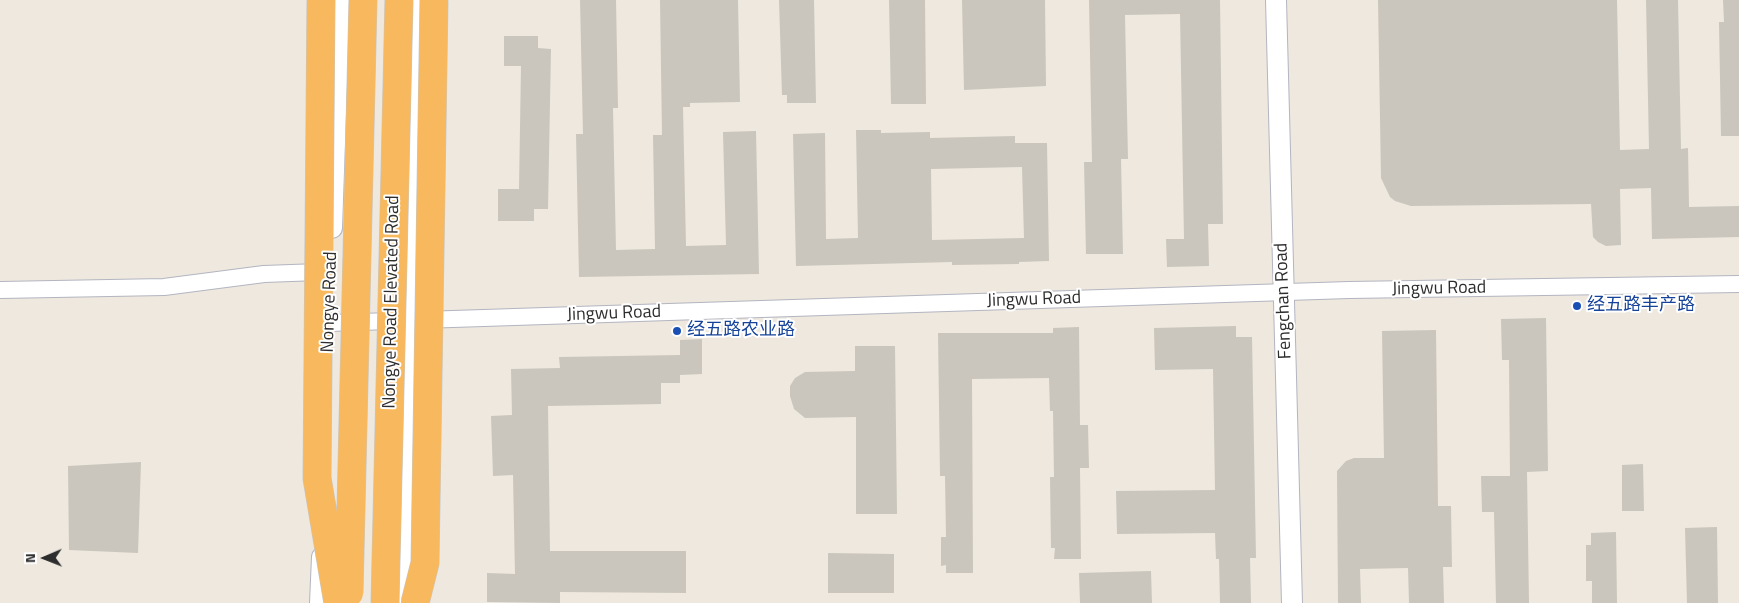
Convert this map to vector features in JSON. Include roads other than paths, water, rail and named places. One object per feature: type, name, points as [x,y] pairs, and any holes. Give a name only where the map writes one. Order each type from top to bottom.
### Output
[{"type":"highway","points":[[322,0],[317,478],[338,603]]},
{"type":"highway","name":"Nongye Road Elevated Road","points":[[348,603],[363,0]]},
{"type":"highway","name":"Nongye Road Elevated Road","points":[[385,603],[400,0]]},
{"type":"highway","points":[[415,603],[425,563],[434,0]]},
{"type":"street","name":"Nongye Road","points":[[320,603],[340,0]]},
{"type":"street","points":[[407,603],[418,0]]},
{"type":"street","name":"Fengchan Road","points":[[1276,0],[1292,603]]},
{"type":"street","points":[[0,290],[164,286],[264,274],[319,272]]},
{"type":"street","name":"Jingwu Road","points":[[329,323],[1284,292],[1739,284]]},
{"type":"place","name":"经五路丰产路","points":[[1577,306]]},
{"type":"place","name":"经五路农业路","points":[[677,331]]}]
